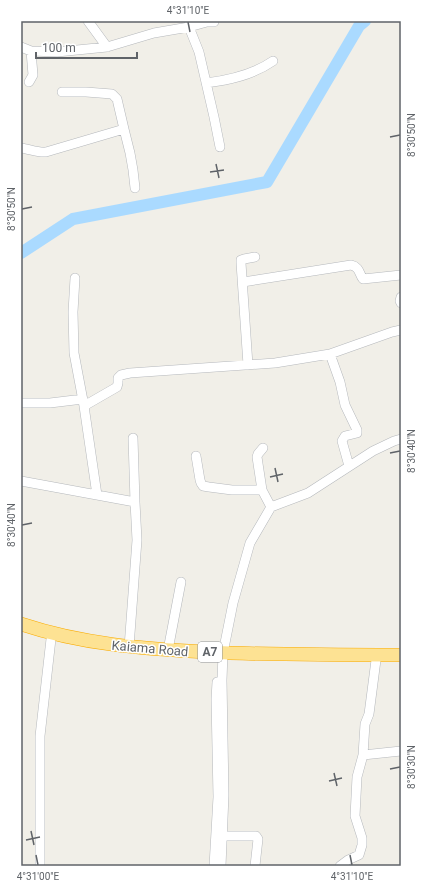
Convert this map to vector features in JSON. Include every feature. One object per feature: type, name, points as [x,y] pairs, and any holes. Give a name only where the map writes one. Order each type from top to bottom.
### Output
[{"type":"highway","name":"Kaiama Road","points":[[21,624],[80,640],[129,647],[220,656],[401,655]]},
{"type":"highway","name":"Kaiama Road","points":[[21,630],[52,639],[135,653],[299,660],[401,661]]},
{"type":"street","points":[[88,21],[107,47]]},
{"type":"street","points":[[21,47],[31,51],[57,52],[107,47],[189,24],[214,22]]},
{"type":"street","points":[[189,24],[199,52],[220,147]]},
{"type":"street","points":[[29,82],[33,75],[31,51]]},
{"type":"street","points":[[206,83],[216,82],[250,73],[265,67],[273,61]]},
{"type":"street","points":[[62,92],[112,94],[117,99],[130,153],[135,188]]},
{"type":"street","points":[[21,148],[46,152],[124,129]]},
{"type":"street","points":[[248,365],[241,260],[255,257]]},
{"type":"street","points":[[243,282],[352,265],[356,266],[363,279],[401,275]]},
{"type":"street","points":[[75,278],[73,312],[74,353],[84,402],[97,495]]},
{"type":"street","points":[[401,297],[401,303]]},
{"type":"street","points":[[21,403],[84,402],[116,387],[118,378],[121,375],[130,373],[275,363],[330,354],[401,330]]},
{"type":"street","points":[[330,354],[340,382],[345,405],[357,430],[356,433],[345,436],[342,441],[349,466]]},
{"type":"street","points":[[129,647],[137,540],[133,438]]},
{"type":"street","points":[[214,866],[218,797],[216,699],[220,656],[250,543],[271,507],[308,493],[373,451],[394,440],[401,439]]},
{"type":"street","points":[[263,448],[257,457],[262,490],[271,507]]},
{"type":"street","points":[[196,456],[200,480],[203,486],[232,490],[262,490]]},
{"type":"street","points":[[21,481],[135,502]]},
{"type":"street","points":[[168,650],[181,582]]},
{"type":"street","points":[[40,866],[40,736],[52,639]]},
{"type":"street","points":[[220,656],[222,680],[224,795],[221,866]]},
{"type":"street","points":[[340,866],[359,855],[362,845],[362,838],[355,816],[357,777],[363,755],[365,724],[369,714],[376,660]]},
{"type":"street","points":[[363,755],[401,751]]},
{"type":"street","points":[[223,836],[256,836],[258,839],[255,866]]},
{"type":"waterway","points":[[21,253],[73,219],[267,182],[359,26],[365,21]]}]
